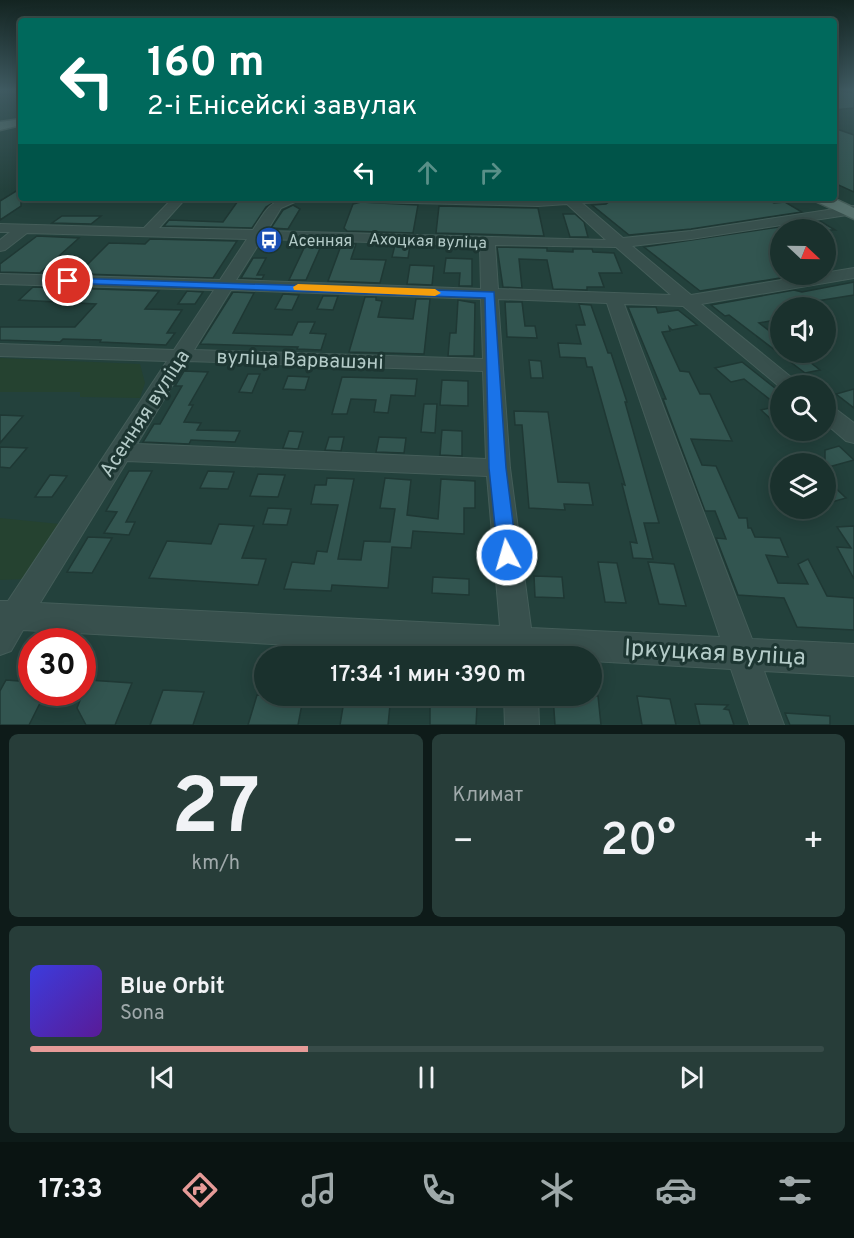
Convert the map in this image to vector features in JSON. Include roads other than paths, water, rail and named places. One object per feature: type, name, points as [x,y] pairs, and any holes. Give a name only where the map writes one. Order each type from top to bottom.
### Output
[{"type":"main road","points":[[827,201],[851,212]]},
{"type":"street","points":[[150,231],[177,201]]},
{"type":"street","name":"Асенняя вуліца","points":[[5,624],[182,355],[276,205],[289,201]]},
{"type":"street","points":[[571,201],[687,302],[778,375]]},
{"type":"street","name":"Ахоцкая вуліца","points":[[0,228],[606,244],[691,235],[851,212]]},
{"type":"street","points":[[0,247],[23,229]]},
{"type":"street","points":[[487,242],[498,468],[518,646]]},
{"type":"street","points":[[0,279],[687,302],[854,273]]},
{"type":"street","points":[[614,300],[767,725]]},
{"type":"street","name":"вуліца Варвашэні","points":[[0,350],[493,365]]},
{"type":"street","points":[[836,421],[854,435]]},
{"type":"street","points":[[117,452],[498,468]]},
{"type":"street","name":"Іркуцкая вуліца","points":[[5,624],[439,646]]},
{"type":"street","name":"Іркуцкая вуліца","points":[[602,652],[742,654],[854,660]]},
{"type":"street","points":[[521,706],[522,725]]},
{"type":"place","name":"Асенняя","points":[[269,240]]}]
